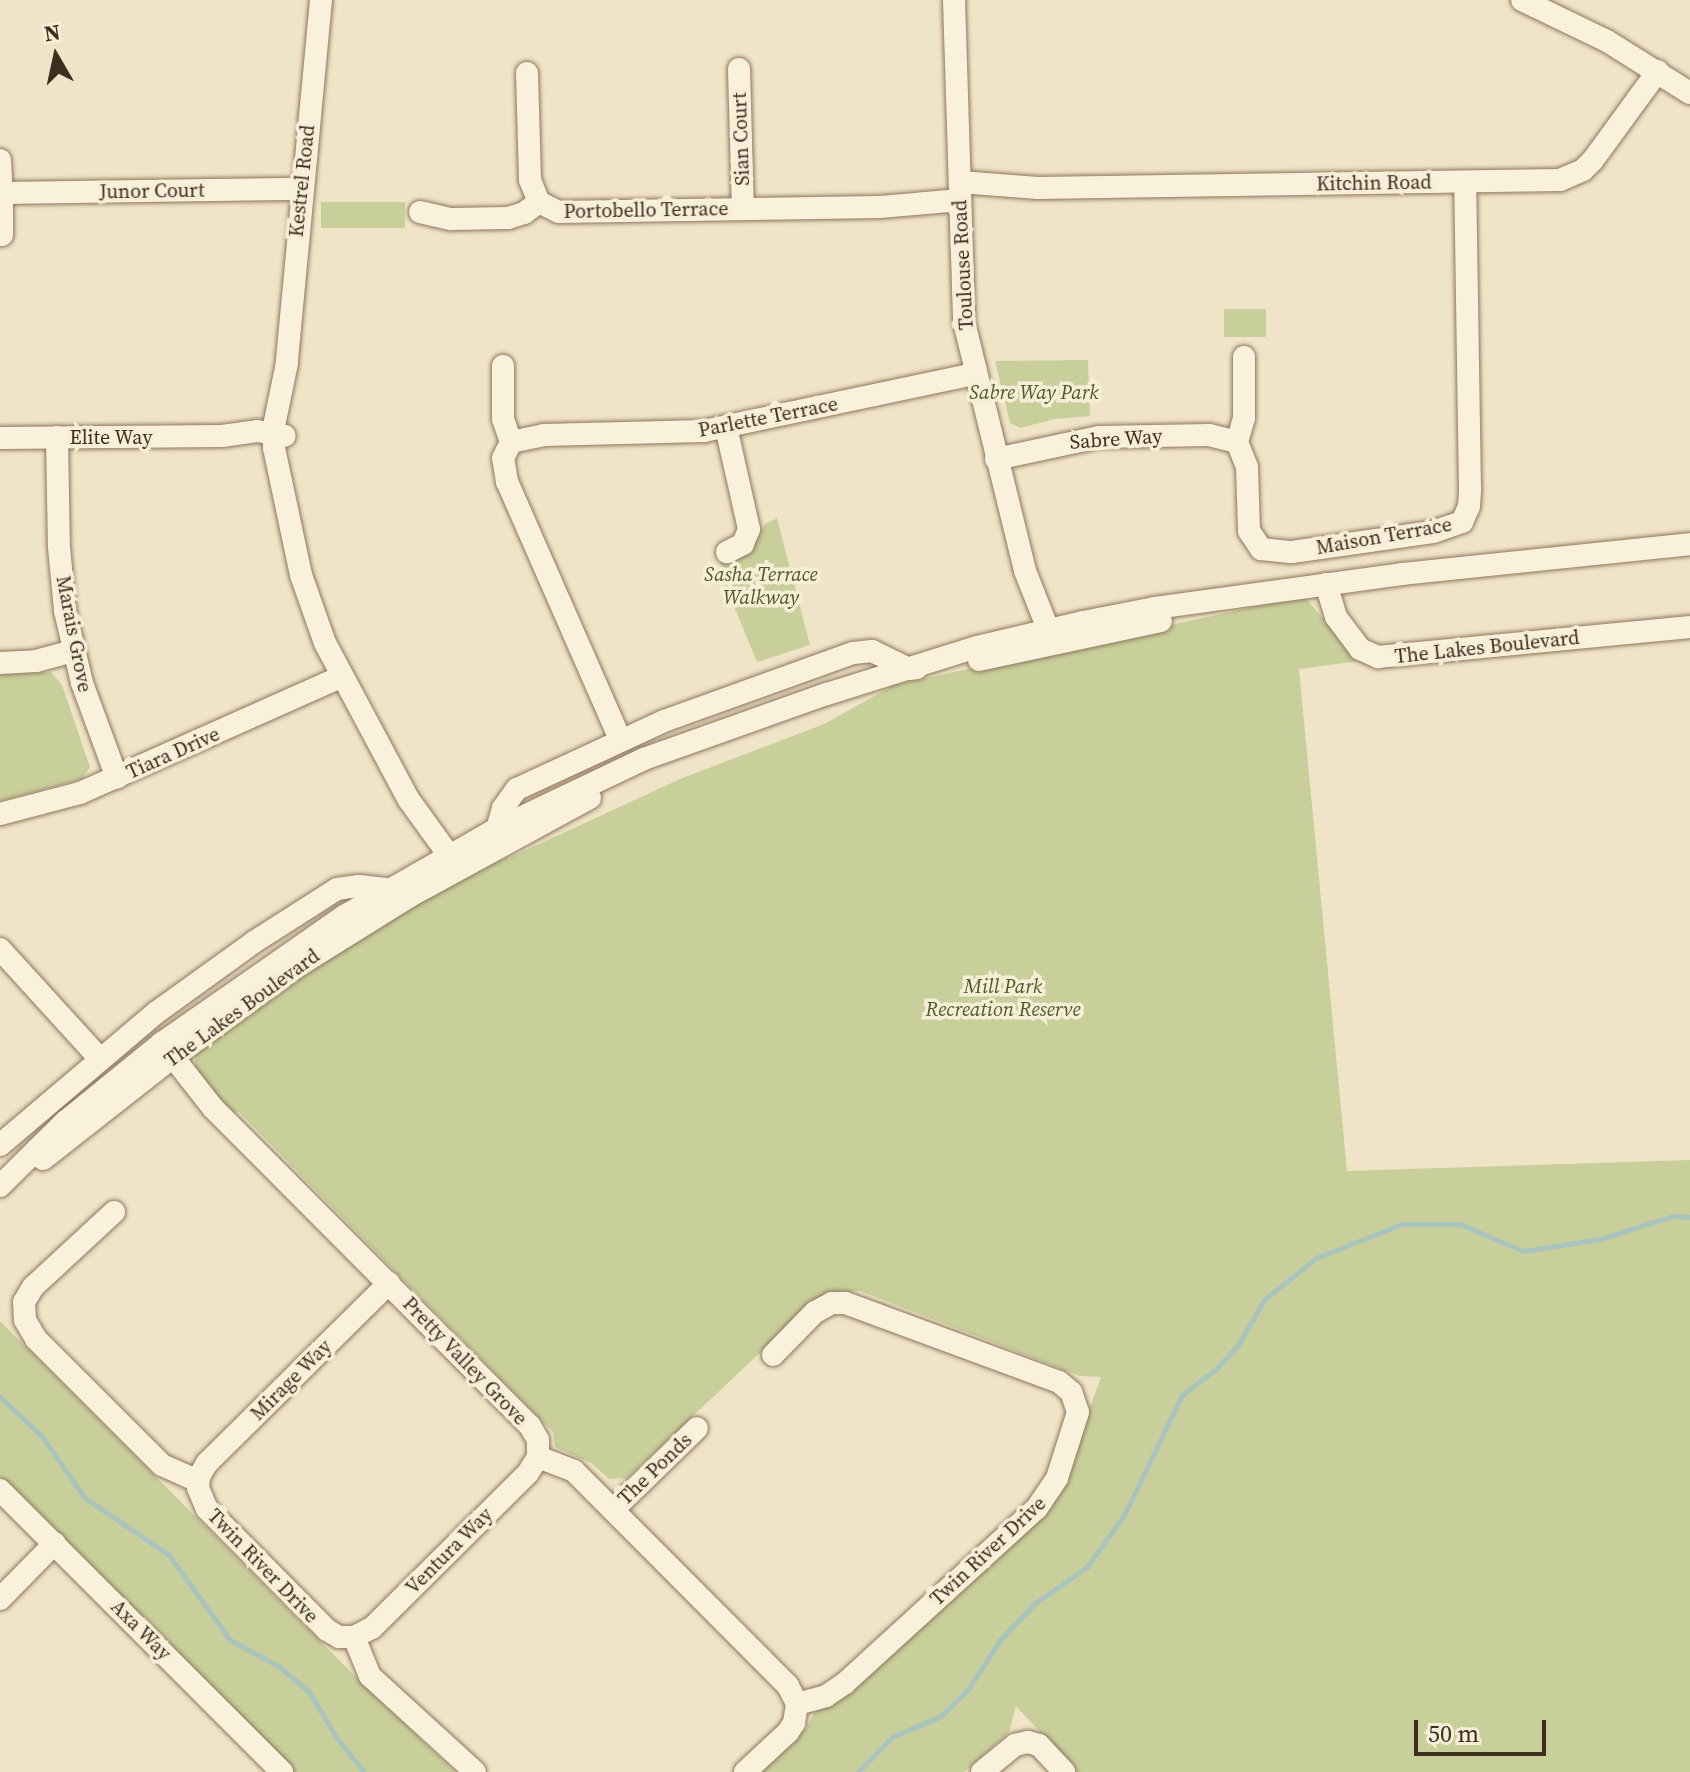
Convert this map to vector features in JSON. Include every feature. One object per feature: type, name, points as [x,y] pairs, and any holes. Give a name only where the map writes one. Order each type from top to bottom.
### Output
[{"type":"street","name":"Kestrel Road","points":[[321,0],[287,363],[277,436],[308,598],[341,677],[444,864]]},
{"type":"street","name":"Toulouse Road","points":[[954,0],[964,322],[974,374],[1025,571],[1026,601],[1043,637]]},
{"type":"street","points":[[1522,0],[1593,34],[1690,93]]},
{"type":"street","name":"Sian Court","points":[[739,69],[743,209]]},
{"type":"street","name":"Kitchin Road","points":[[960,198],[1038,188],[1560,180],[1583,170],[1658,71]]},
{"type":"street","points":[[527,73],[530,180],[539,202]]},
{"type":"street","points":[[0,160],[2,235]]},
{"type":"street","name":"Maison Terrace","points":[[1244,357],[1244,418],[1237,442],[1247,467],[1249,531],[1255,544],[1270,552],[1433,532],[1462,522],[1469,506],[1470,490],[1465,182]]},
{"type":"street","name":"Junor Court","points":[[2,193],[302,189]]},
{"type":"street","name":"Portobello Terrace","points":[[420,212],[451,219],[508,218],[524,213],[539,202],[559,212],[880,207],[960,198]]},
{"type":"street","points":[[503,366],[503,419],[511,442],[503,458],[507,482],[620,739]]},
{"type":"street","name":"Parlette Terrace","points":[[511,442],[543,435],[688,433],[974,374]]},
{"type":"street","points":[[726,427],[749,529],[743,544],[727,552]]},
{"type":"street","name":"Sabre Way","points":[[996,459],[1099,437],[1209,435],[1237,442]]},
{"type":"street","name":"Elite Way","points":[[0,438],[277,436]]},
{"type":"street","name":"Marais Grove","points":[[57,437],[62,583],[73,651],[92,717],[117,778]]},
{"type":"street","name":"The Lakes Boulevard","points":[[0,1192],[255,975],[389,889],[698,741],[827,694],[909,669],[1155,608],[1532,558],[1690,544]]},
{"type":"street","name":"The Lakes Boulevard","points":[[1326,584],[1336,617],[1360,649],[1378,657],[1690,627]]},
{"type":"street","points":[[0,663],[36,661],[73,651]]},
{"type":"street","points":[[497,838],[503,808],[517,789],[620,739],[717,700],[853,653],[872,651],[909,669]]},
{"type":"street","name":"Tiara Drive","points":[[0,814],[80,793],[341,677]]},
{"type":"street","name":"The Lakes Boulevard","points":[[0,1186],[66,1121],[444,864]]},
{"type":"street","points":[[0,1145],[100,1059],[204,978],[322,898],[346,886],[389,889]]},
{"type":"street","points":[[0,949],[100,1059]]},
{"type":"street","name":"Pretty Valley Grove","points":[[167,1050],[213,1108],[530,1426],[538,1440],[538,1457]]},
{"type":"street","points":[[114,1212],[33,1287],[24,1302],[25,1320],[36,1339],[162,1465],[198,1481]]},
{"type":"street","name":"Mirage Way","points":[[198,1481],[207,1463],[389,1283]]},
{"type":"street","name":"Twin River Drive","points":[[773,1355],[815,1312],[832,1303],[845,1303],[1059,1382],[1071,1392],[1078,1412],[1057,1478],[1037,1508],[844,1684],[826,1696],[797,1704]]},
{"type":"street","name":"The Ponds","points":[[613,1510],[697,1428]]},
{"type":"street","points":[[538,1457],[574,1471],[788,1686],[797,1704],[794,1723],[745,1772]]},
{"type":"street","name":"Ventura Way","points":[[354,1637],[372,1628],[528,1473],[538,1457]]},
{"type":"street","name":"Twin River Drive","points":[[198,1481],[199,1496],[207,1509],[327,1630],[339,1637],[354,1637]]},
{"type":"street","name":"Axa Way","points":[[0,1490],[282,1772]]},
{"type":"street","points":[[0,1599],[55,1543]]},
{"type":"street","points":[[354,1637],[370,1676],[475,1772]]},
{"type":"street","points":[[982,1772],[1015,1745],[1028,1742],[1039,1745],[1064,1772]]},
{"type":"green space","points":[[321,202],[405,202],[405,228],[321,228]]},
{"type":"green space","points":[[1224,309],[1266,309],[1266,337],[1224,337]]},
{"type":"green space","name":"Sabre Way Park","points":[[1088,360],[1090,416],[1054,419],[1021,428],[1010,423],[995,361]]},
{"type":"green space","name":"Sasha Terrace Walkway","points":[[777,518],[810,645],[757,662],[724,582],[721,563],[748,552],[765,524]]},
{"type":"green space","name":"Mill Park Recreation Reserve","points":[[1304,596],[1359,661],[1299,669],[1347,1171],[1690,1160],[1690,1772],[1077,1772],[1016,1706],[1009,1732],[964,1772],[759,1772],[805,1730],[815,1712],[841,1698],[1059,1494],[1101,1377],[1080,1376],[860,1291],[838,1292],[818,1298],[627,1478],[609,1479],[591,1463],[555,1447],[553,1432],[239,1112],[231,1111],[212,1092],[195,1070],[195,1051],[203,1040],[468,869],[511,857],[680,779],[824,724],[894,685]]},
{"type":"green space","points":[[51,672],[62,685],[90,767],[82,779],[0,801],[0,675]]},
{"type":"green space","points":[[0,1321],[455,1772],[294,1772],[0,1476]]},
{"type":"waterway","points":[[858,1772],[892,1737],[941,1716],[969,1688],[1000,1640],[1034,1604],[1087,1567],[1124,1515],[1182,1395],[1216,1369],[1238,1345],[1264,1300],[1316,1258],[1402,1224],[1460,1224],[1523,1251],[1600,1239],[1673,1216],[1690,1217]]},
{"type":"waterway","points":[[0,1397],[42,1436],[84,1497],[169,1555],[230,1640],[280,1667],[309,1692],[336,1737],[364,1772]]}]
